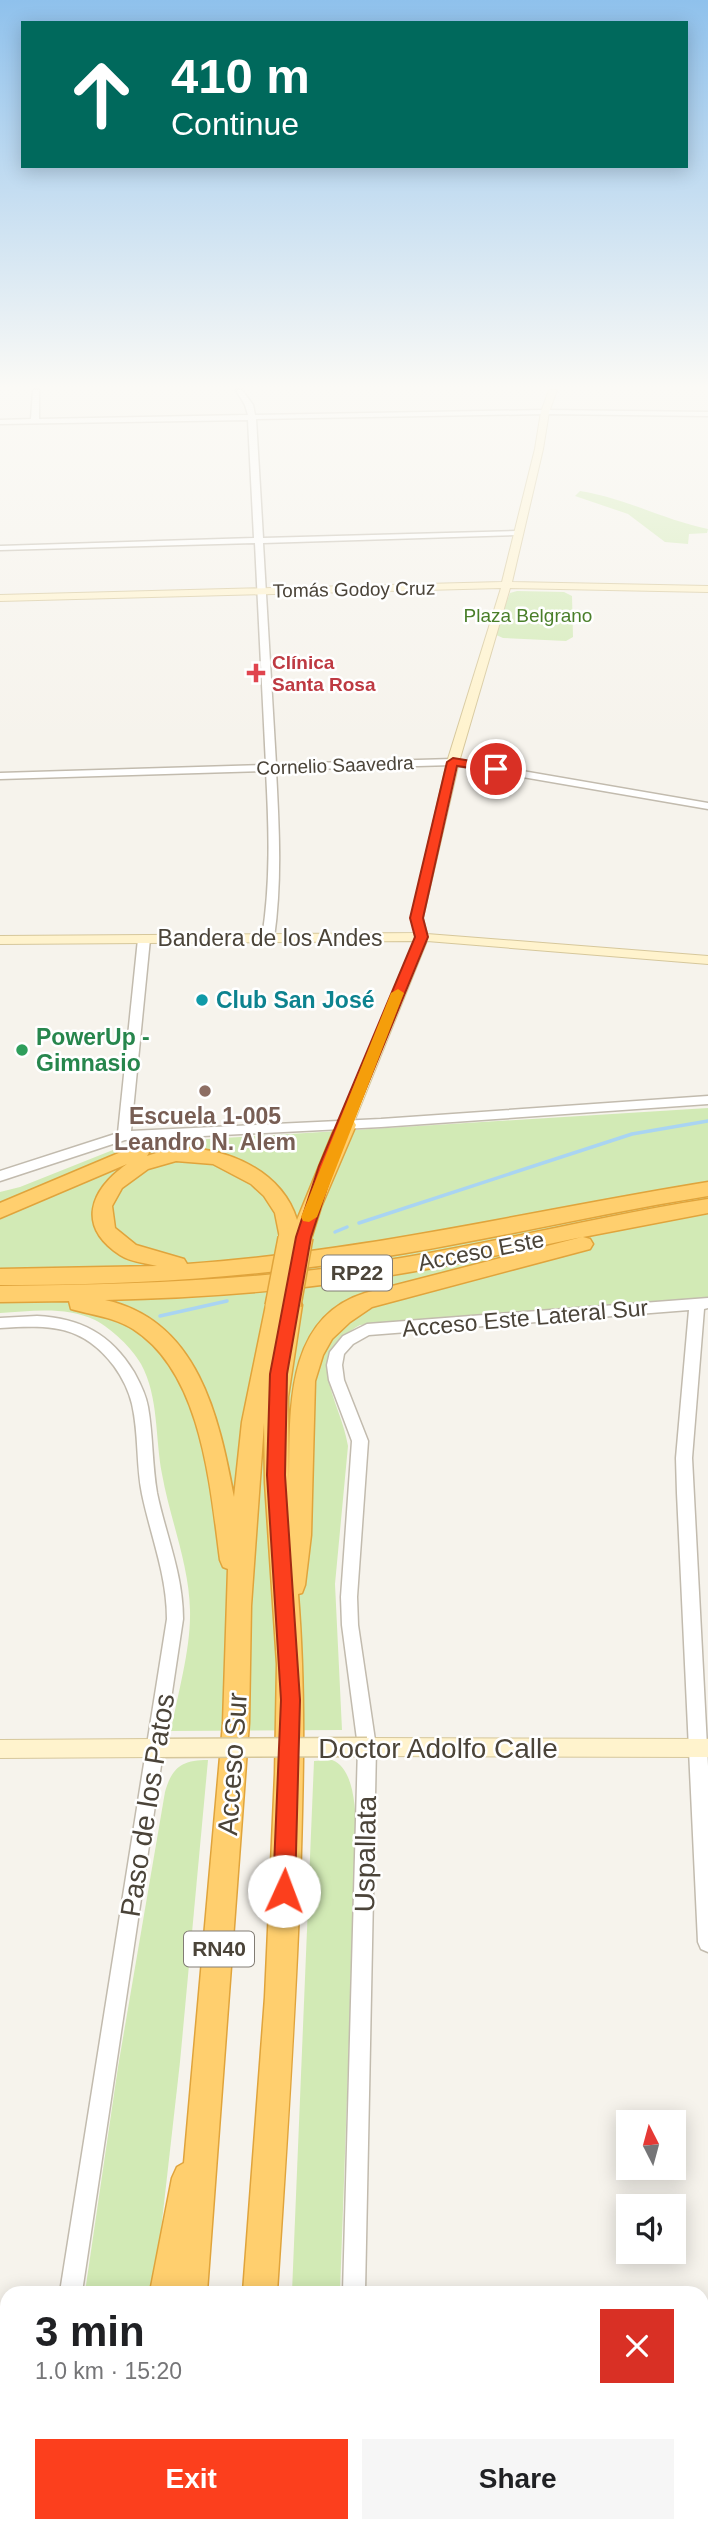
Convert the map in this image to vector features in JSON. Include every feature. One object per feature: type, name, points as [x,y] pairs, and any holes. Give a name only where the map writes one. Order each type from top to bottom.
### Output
[{"type":"highway","name":"Acceso Sur","points":[[191,2286],[236,1723],[238,1606],[253,1422],[283,1306],[296,1238],[312,1207],[345,1125]]},
{"type":"highway","points":[[0,1211],[143,1150],[169,1145],[198,1145],[239,1154],[256,1161],[279,1179],[296,1203],[296,1238]]},
{"type":"highway","points":[[256,1265],[188,1265],[156,1261],[137,1254],[121,1246],[106,1231],[100,1213],[103,1200],[115,1181],[142,1163],[173,1156],[215,1158],[243,1168],[271,1190],[296,1238]]},
{"type":"highway","name":"Acceso Este","points":[[0,1277],[94,1276],[256,1265],[407,1246],[708,1189]]},
{"type":"highway","name":"Acceso Este","points":[[0,1296],[129,1292],[344,1275],[403,1266],[708,1206]]},
{"type":"highway","points":[[288,1632],[299,1535],[304,1381],[314,1349],[335,1320],[365,1301],[397,1290],[708,1214]]},
{"type":"highway","points":[[0,1296],[81,1303],[106,1308],[146,1326],[174,1352],[196,1388],[210,1434],[238,1606]]},
{"type":"highway","name":"Acceso Sur","points":[[260,2286],[282,1946],[290,1700],[275,1425],[283,1306]]},
{"type":"highway","points":[[168,2286],[209,2066]]},
{"type":"highway","points":[[264,2233],[268,2286]]},
{"type":"main road","points":[[345,1125],[422,937],[417,918],[453,762],[506,586],[524,508]]},
{"type":"main road","name":"Tomás Godoy Cruz","points":[[0,598],[506,586],[708,589]]},
{"type":"main road","name":"Bandera de los Andes","points":[[0,940],[422,937],[708,960]]},
{"type":"main road","name":"Doctor Adolfo Calle","points":[[0,1749],[702,1747]]},
{"type":"street","points":[[256,508],[275,889],[268,938]]},
{"type":"street","points":[[0,548],[518,533]]},
{"type":"street","name":"Cornelio Saavedra","points":[[0,776],[453,762],[708,806]]},
{"type":"street","points":[[124,1136],[144,939]]},
{"type":"street","points":[[0,1176],[124,1136],[345,1125],[708,1100]]},
{"type":"street","points":[[702,1304],[684,1458],[702,1747],[708,1942]]},
{"type":"street","name":"Acceso Este Lateral Sur","points":[[346,1342],[367,1330],[702,1304]]},
{"type":"street","name":"Paso de los Patos","points":[[0,1323],[58,1322],[93,1334],[116,1357],[130,1379],[141,1406],[150,1494],[176,1594],[175,1619],[156,1748],[72,2286]]},
{"type":"street","name":"Uspallata","points":[[346,1342],[335,1359],[334,1373],[337,1387],[358,1428],[360,1441],[349,1597],[350,1625],[368,1747],[354,2286]]},
{"type":"green space","points":[[611,508],[640,508],[708,529],[707,533],[689,534],[688,544],[665,542],[628,514]]},
{"type":"green space","name":"Plaza Belgrano","points":[[564,592],[572,596],[573,637],[566,641],[503,638],[494,634],[510,593]]},
{"type":"green space","points":[[708,1108],[708,1301],[360,1325],[342,1338],[332,1351],[328,1365],[329,1380],[348,1446],[335,1584],[342,1730],[171,1731],[190,1625],[189,1593],[162,1474],[154,1404],[147,1377],[127,1345],[95,1320],[60,1311],[0,1313],[0,1192],[20,1187],[128,1144]]},
{"type":"green space","points":[[208,1760],[180,2062],[155,2286],[86,2286],[118,2067],[165,1792],[175,1771],[191,1761]]},
{"type":"green space","points":[[332,1760],[342,1767],[353,1794],[356,1829],[340,2286],[292,2286],[314,1761]]},
{"type":"waterway","points":[[359,1223],[632,1134],[708,1121]]},
{"type":"waterway","points":[[335,1232],[347,1227]]},
{"type":"waterway","points":[[160,1316],[227,1301]]},
{"type":"slow traffic","points":[[309,1217],[327,1166],[398,993]]},
{"type":"place","name":"Clínica Santa Rosa","points":[[256,673]]},
{"type":"place","name":"Club San José","points":[[202,1000]]},
{"type":"place","name":"PowerUp - Gimnasio","points":[[22,1050]]},
{"type":"place","name":"Escuela 1-005 Leandro N. Alem","points":[[205,1091]]},
{"type":"route","points":[[284,1891],[290,1700],[288,1632],[276,1475],[276,1408],[278,1374],[303,1237],[327,1166],[422,937],[417,918],[453,762],[496,769]]}]
